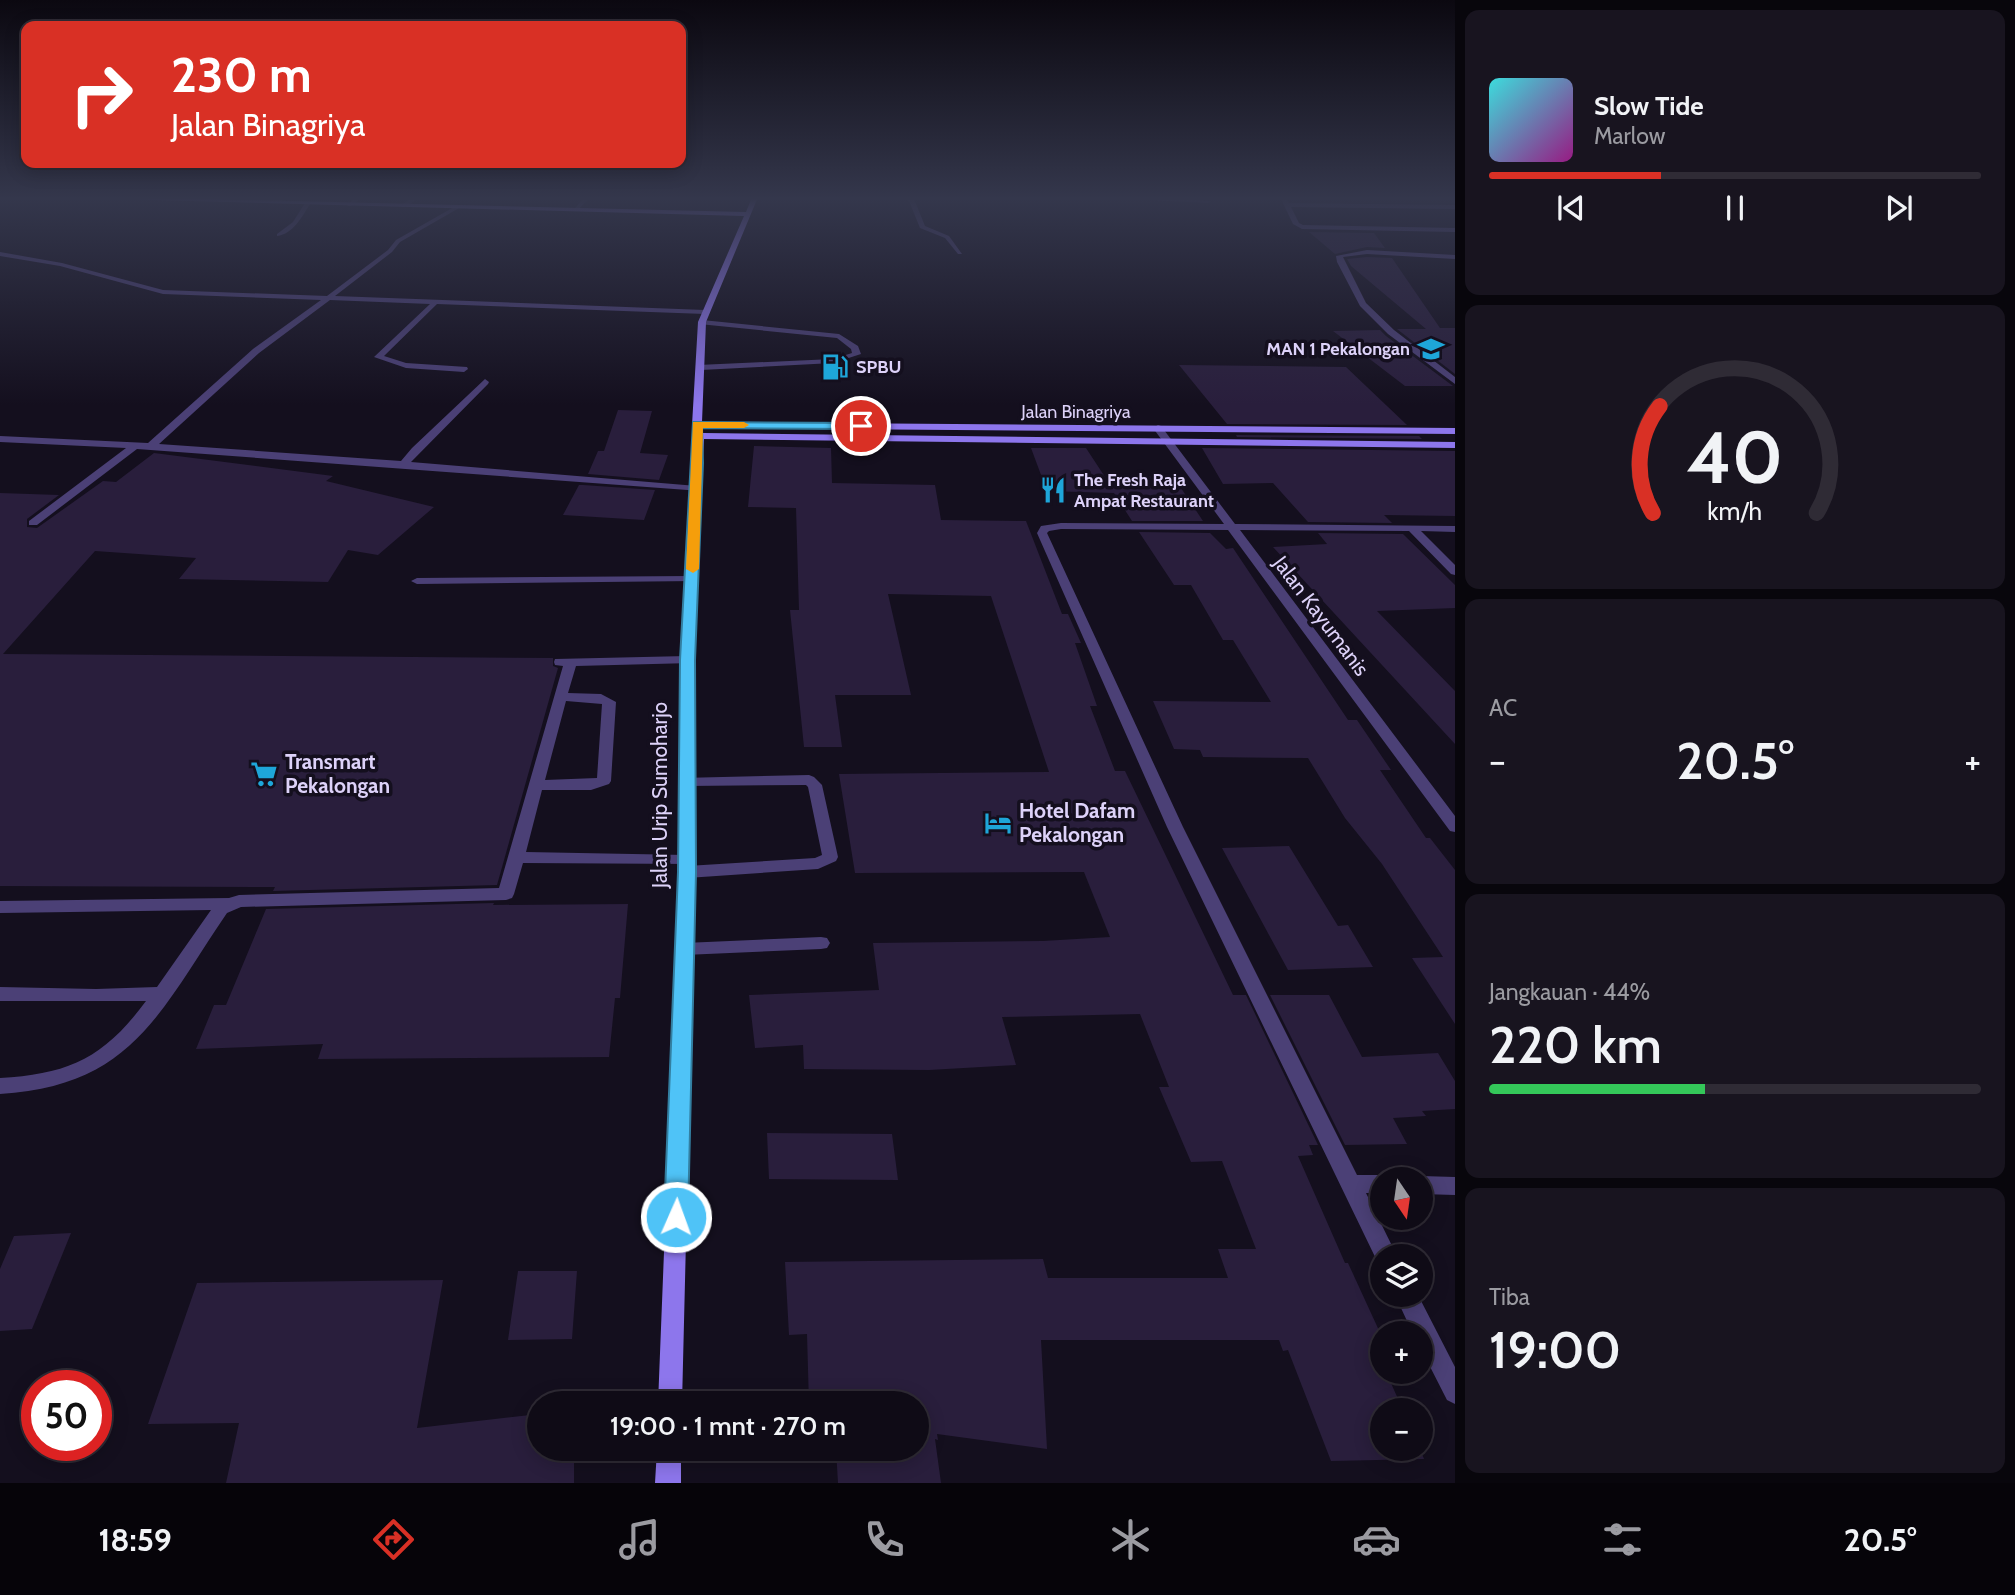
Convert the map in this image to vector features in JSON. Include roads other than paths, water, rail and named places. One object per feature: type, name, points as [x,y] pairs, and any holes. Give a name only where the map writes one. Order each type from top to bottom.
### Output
[{"type":"street","points":[[65,266],[163,292],[704,316],[839,336],[856,348],[857,354],[834,361],[701,367]]},
{"type":"street","points":[[152,445],[256,351],[372,266]]},
{"type":"street","name":"Jalan Urip Sumoharjo","points":[[670,1391],[686,866],[687,660],[701,367],[704,316],[725,266]]},
{"type":"street","points":[[1342,266],[1363,304],[1391,332],[1455,381]]},
{"type":"street","points":[[434,304],[378,357],[413,366],[464,369]]},
{"type":"street","points":[[405,463],[485,382]]},
{"type":"street","points":[[1026,427],[1031,440]]},
{"type":"street","name":"Jalan Binagriya","points":[[698,430],[1026,427],[1455,431]]},
{"type":"street","name":"Jalan Kayumanis","points":[[1158,428],[1455,827]]},
{"type":"street","name":"Jalan Binagriya","points":[[698,430],[1031,440],[1455,445]]},
{"type":"street","points":[[1352,430],[1363,445]]},
{"type":"street","points":[[0,439],[152,445],[405,463],[697,489]]},
{"type":"street","points":[[33,523],[136,445]]},
{"type":"street","points":[[1380,1244],[1175,827],[1042,533],[1045,528],[1061,526],[1455,529]]},
{"type":"street","points":[[1412,528],[1455,572]]},
{"type":"street","points":[[417,582],[692,579]]},
{"type":"street","points":[[0,907],[228,904],[239,901],[506,895],[519,857],[561,697],[565,662],[687,660]]},
{"type":"street","points":[[538,785],[591,785],[604,781],[609,702],[601,698],[561,697]]},
{"type":"street","points":[[519,857],[686,866],[818,863],[830,857],[815,785],[809,780],[686,781]]},
{"type":"street","points":[[0,1086],[41,1084],[83,1070],[118,1047],[162,994],[216,916],[228,904]]},
{"type":"street","points":[[684,949],[821,943]]},
{"type":"street","points":[[0,994],[162,994]]},
{"type":"street","points":[[1349,1184],[1370,1185]]},
{"type":"street","points":[[1433,1185],[1455,1186]]},
{"type":"street","points":[[1412,1307],[1455,1392]]},
{"type":"street","points":[[668,1483],[669,1461]]},
{"type":"place","name":"MAN 1 Pekalongan","points":[[1431,349]]},
{"type":"place","name":"SPBU","points":[[835,367]]},
{"type":"place","name":"The Fresh Raja Ampat Restaurant","points":[[1053,490]]},
{"type":"place","name":"Transmart Pekalongan","points":[[264,774]]},
{"type":"place","name":"Hotel Dafam Pekalongan","points":[[998,823]]}]
